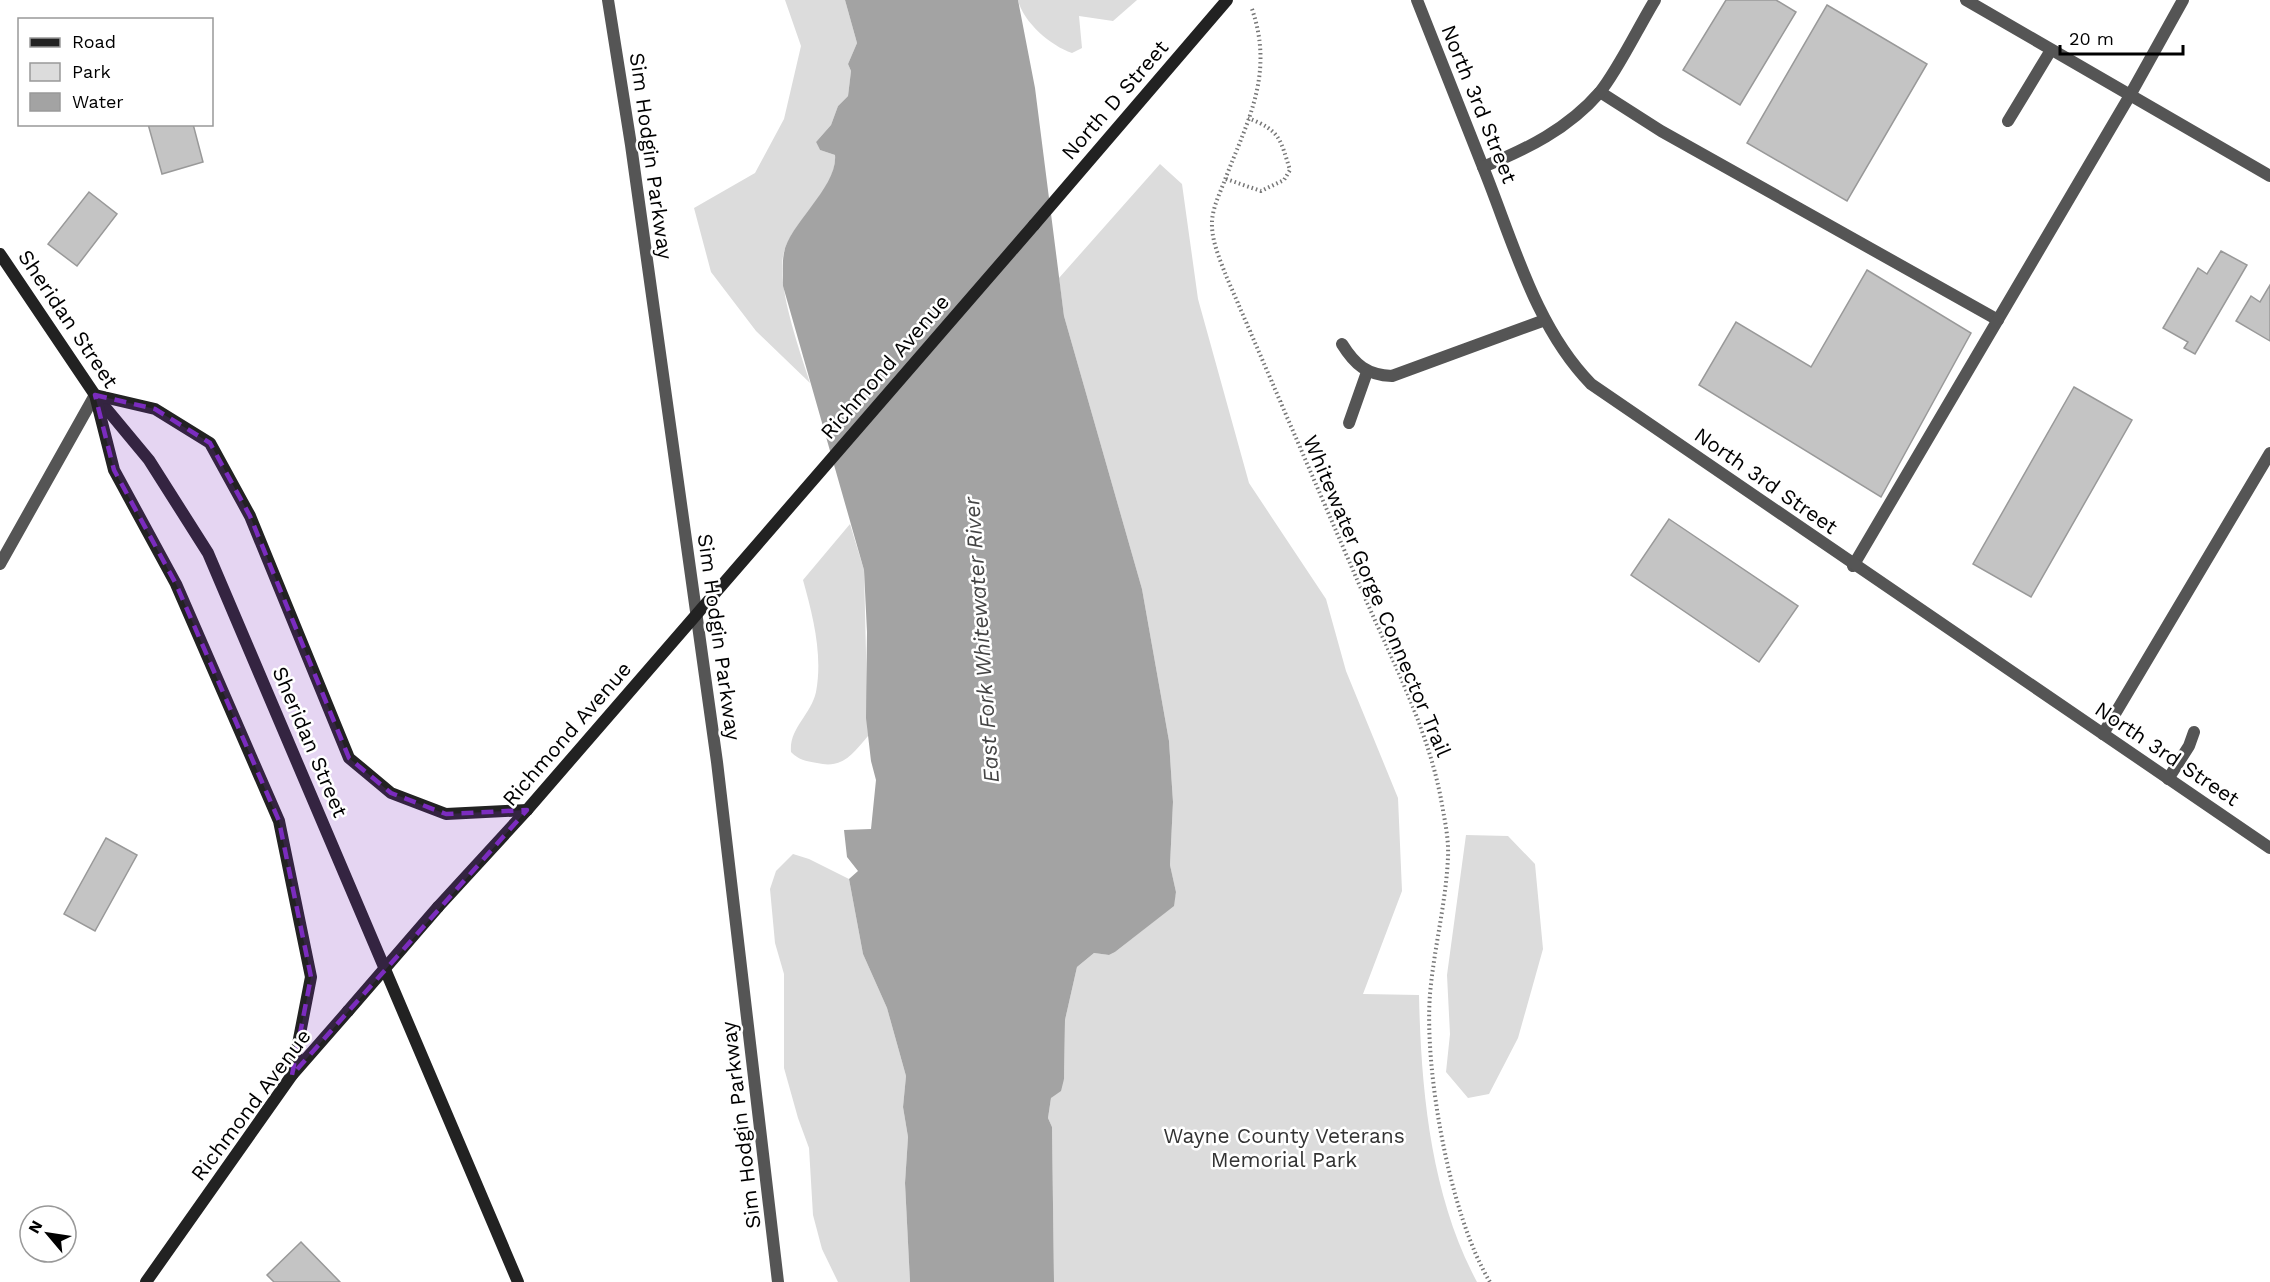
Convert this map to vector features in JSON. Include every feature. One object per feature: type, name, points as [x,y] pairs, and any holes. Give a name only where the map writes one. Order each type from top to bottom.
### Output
[{"type":"street","name":"Sim Hodgin Parkway","points":[[608,0],[631,146],[717,762],[778,1282]]},
{"type":"street","name":"North D Street","points":[[1034,225],[1227,0]]},
{"type":"street","name":"North 3rd Street","points":[[1417,0],[1545,320],[1572,365],[1591,384],[1853,566],[2270,848]]},
{"type":"street","points":[[1484,167],[1526,149],[1556,132],[1600,92],[1654,0]]},
{"type":"street","points":[[1966,0],[2270,176]]},
{"type":"street","points":[[1853,566],[2183,0]]},
{"type":"street","points":[[2008,121],[2051,50]]},
{"type":"street","points":[[1600,92],[1661,131],[1998,320]]},
{"type":"street","name":"Richmond Avenue","points":[[146,1282],[292,1075],[438,907],[527,810],[1034,225]]},
{"type":"street","name":"Sheridan Street","points":[[0,254],[95,395],[149,460],[208,553],[518,1282]]},
{"type":"street","points":[[1342,344],[1357,365],[1367,372],[1392,376],[1406,373],[1545,320]]},
{"type":"street","points":[[1348,423],[1367,372]]},
{"type":"street","points":[[95,395],[155,409],[210,443],[250,516],[349,758],[391,793],[446,814],[527,810]]},
{"type":"street","points":[[0,564],[95,395]]},
{"type":"street","points":[[95,395],[114,470],[176,584],[279,821],[310,977],[292,1075]]},
{"type":"street","points":[[2103,734],[2270,453]]},
{"type":"street","points":[[2168,779],[2189,746],[2193,732]]},
{"type":"path","name":"Whitewater Gorge Connector Trail","points":[[1249,0],[1261,39],[1262,64],[1248,118],[1212,220],[1219,257],[1403,686],[1425,740],[1440,796],[1449,855],[1430,996],[1433,1065],[1442,1135],[1463,1223],[1471,1247],[1490,1282]]},
{"type":"path","points":[[1226,180],[1261,190],[1284,180],[1290,170],[1278,135],[1270,127],[1248,118]]},
{"type":"path","points":[[1273,185],[1276,193]]},
{"type":"highlighted area","points":[[95,395],[155,409],[210,443],[250,516],[349,758],[391,793],[446,814],[527,810],[292,1075],[311,977],[279,821],[176,584],[114,470]]},
{"type":"green space","points":[[785,0],[845,0],[857,43],[848,64],[851,71],[848,96],[838,106],[831,125],[816,142],[820,150],[835,155],[834,167],[822,192],[789,240],[782,265],[790,317],[810,383],[756,331],[711,272],[694,208],[755,173],[784,119],[801,46]]},
{"type":"green space","points":[[1018,0],[1137,0],[1113,21],[1079,16],[1082,48],[1072,53],[1055,45],[1039,32],[1026,17]]},
{"type":"green space","name":"Wayne County Veterans Memorial Park","points":[[1160,164],[1182,184],[1198,299],[1249,483],[1326,599],[1346,671],[1398,798],[1402,891],[1363,994],[1419,995],[1426,1105],[1439,1179],[1461,1249],[1477,1282],[1054,1282],[1052,1127],[1048,1118],[1051,1098],[1064,1079],[1065,1020],[1077,967],[1094,953],[1109,955],[1115,952],[1173,906],[1176,892],[1170,865],[1173,802],[1169,741],[1142,589],[1064,316],[1059,278]]},
{"type":"green space","points":[[850,524],[864,570],[868,736],[857,749],[840,762],[826,764],[809,762],[791,752],[793,736],[810,708],[818,678],[816,636],[803,580]]},
{"type":"green space","points":[[1466,835],[1508,836],[1535,864],[1543,949],[1518,1038],[1489,1094],[1468,1098],[1446,1072],[1450,1034],[1447,975]]},
{"type":"green space","points":[[793,854],[809,859],[849,879],[863,954],[887,1008],[906,1076],[903,1107],[908,1137],[905,1183],[910,1282],[838,1282],[822,1249],[813,1215],[809,1148],[784,1068],[784,974],[775,943],[770,889],[776,871]]},
{"type":"water","name":"East Fork Whitewater River","points":[[845,0],[1018,0],[1035,88],[1064,316],[1142,589],[1169,741],[1173,802],[1170,865],[1176,892],[1174,906],[1115,952],[1109,955],[1094,953],[1077,967],[1065,1020],[1064,1079],[1061,1091],[1051,1098],[1048,1118],[1052,1127],[1054,1282],[910,1282],[905,1183],[908,1137],[903,1107],[906,1076],[887,1008],[863,954],[849,879],[858,871],[847,857],[844,830],[871,829],[876,780],[871,761],[866,718],[867,632],[864,570],[783,286],[783,257],[788,242],[822,192],[834,167],[835,155],[820,150],[816,142],[831,125],[838,106],[848,96],[851,71],[848,64],[857,43]]},
{"type":"building","points":[[1726,0],[1776,0],[1796,12],[1740,105],[1683,70]]},
{"type":"building","points":[[1827,5],[1927,64],[1847,201],[1747,143]]},
{"type":"building","points":[[149,126],[194,126],[203,162],[162,174]]},
{"type":"building","points":[[89,192],[117,214],[77,266],[48,244]]},
{"type":"building","points":[[2221,251],[2247,265],[2195,354],[2184,348],[2188,342],[2163,328],[2198,268],[2207,274]]},
{"type":"building","points":[[1867,270],[1971,333],[1881,497],[1699,385],[1736,322],[1811,367]]},
{"type":"building","points":[[2270,285],[2270,341],[2236,321],[2251,296],[2260,302]]},
{"type":"building","points":[[2074,387],[2132,420],[2031,597],[1973,564]]},
{"type":"building","points":[[1669,519],[1798,606],[1759,662],[1631,575]]},
{"type":"building","points":[[106,838],[137,855],[95,931],[64,914]]},
{"type":"building","points":[[301,1242],[340,1282],[274,1282],[267,1275]]}]
